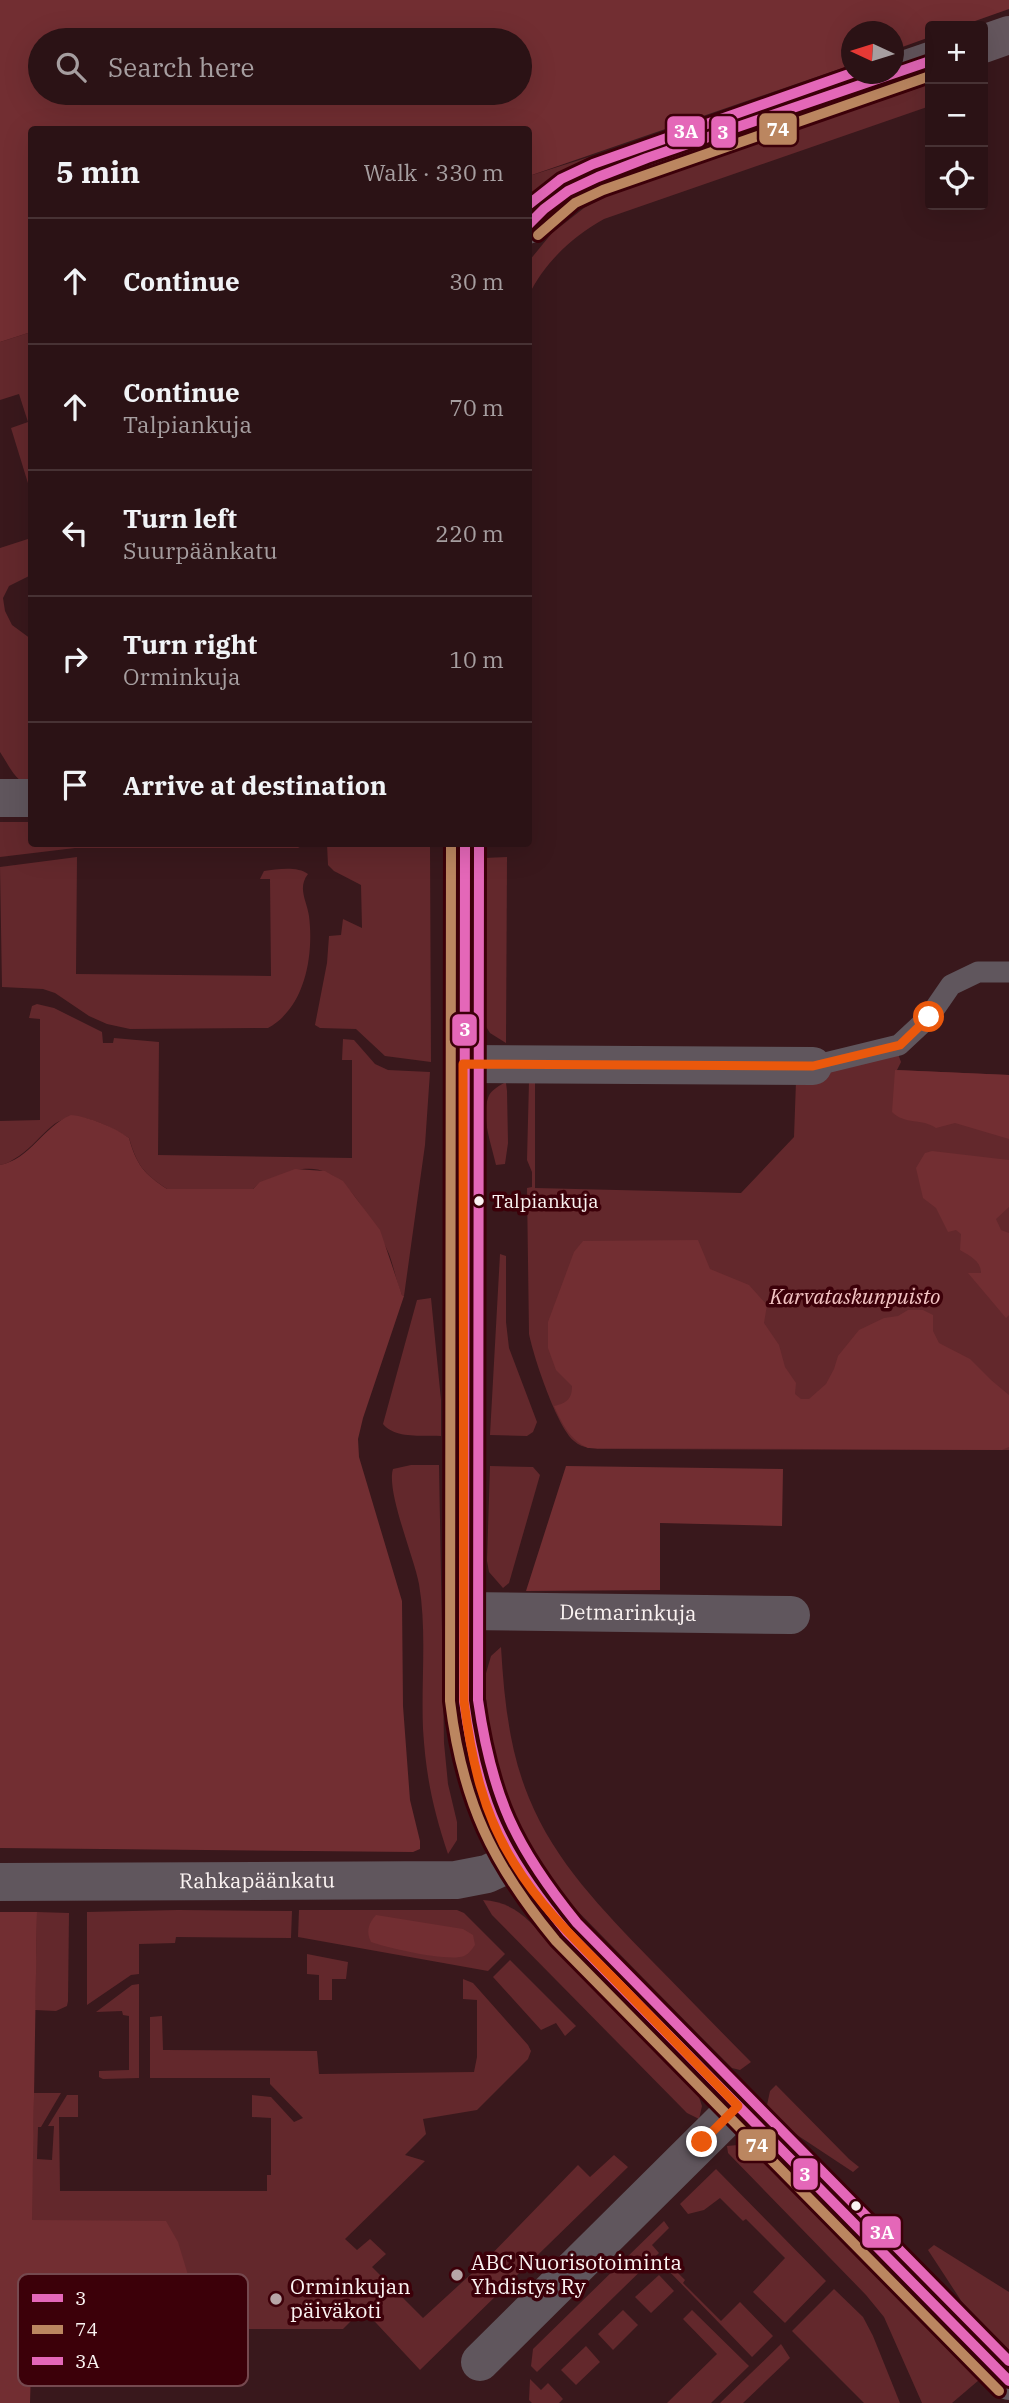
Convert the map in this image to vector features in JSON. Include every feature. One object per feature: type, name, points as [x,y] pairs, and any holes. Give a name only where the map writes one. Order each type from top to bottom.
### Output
[{"type":"street","points":[[988,42],[1009,35]]},
{"type":"street","points":[[532,221],[568,191],[598,177],[925,63]]},
{"type":"street","points":[[0,798],[28,798]]},
{"type":"street","points":[[465,847],[464,1701],[469,1740],[488,1810],[513,1862],[537,1897],[568,1932],[1009,2381]]},
{"type":"street","points":[[463,1064],[813,1066]]},
{"type":"street","name":"Detmarinkuja","points":[[464,1611],[791,1615]]},
{"type":"street","name":"Rahkapäänkatu","points":[[0,1882],[456,1880],[487,1874],[513,1862]]},
{"type":"street","points":[[480,2362],[738,2106]]},
{"type":"lane","points":[[813,1066],[900,1045],[929,1017],[951,985],[978,972],[1009,972]]},
{"type":"green space","points":[[925,86],[925,108],[604,219],[560,251],[532,289],[532,257],[552,233],[584,208],[613,193]]},
{"type":"green space","points":[[592,156],[560,172],[532,193],[532,175]]},
{"type":"green space","points":[[28,333],[28,422],[19,394],[0,400],[0,342]]},
{"type":"green space","points":[[28,422],[28,483],[11,428]]},
{"type":"green space","points":[[28,539],[28,576],[9,586],[3,598],[5,611],[12,625],[28,637],[28,785],[17,777],[0,752],[0,548]]},
{"type":"green space","points":[[0,822],[28,822],[28,847],[300,847],[75,848],[0,857]]},
{"type":"green space","points":[[327,847],[430,847],[431,1062],[385,1056],[356,1029],[320,1028],[315,1025],[327,963],[329,936],[341,935],[343,919],[362,928],[361,885],[328,865]]},
{"type":"green space","points":[[77,857],[76,974],[271,976],[270,879],[260,879],[264,871],[304,871],[308,874],[303,889],[309,916],[310,948],[304,980],[291,1008],[268,1028],[130,1029],[107,1024],[89,1016],[55,993],[43,989],[2,987],[0,867]]},
{"type":"green space","points":[[507,857],[506,1043],[490,1033],[485,1025],[484,858]]},
{"type":"green space","points":[[37,1004],[54,1008],[102,1032],[103,1043],[113,1043],[114,1038],[159,1042],[158,1155],[352,1158],[352,1060],[342,1060],[343,1039],[354,1040],[375,1064],[388,1070],[430,1072],[425,1145],[404,1296],[387,1250],[363,1208],[345,1186],[324,1172],[298,1170],[263,1182],[253,1189],[167,1189],[142,1168],[129,1138],[101,1123],[81,1118],[61,1120],[19,1156],[0,1165],[0,1121],[40,1120],[40,1019],[29,1018],[32,1006]]},
{"type":"green space","name":"Karvataskunpuisto","points":[[897,1051],[901,1062],[897,1070],[1009,1075],[1009,1450],[593,1449],[574,1441],[560,1422],[541,1375],[529,1334],[527,1188],[532,1187],[532,1172],[527,1160],[529,1081],[535,1082],[535,1188],[741,1193],[794,1137],[796,1081]]},
{"type":"green space","points":[[504,1083],[507,1091],[508,1143],[505,1164],[496,1165],[488,1132],[486,1106],[490,1093]]},
{"type":"green space","points":[[500,1254],[506,1256],[506,1322],[509,1348],[537,1422],[533,1432],[527,1436],[490,1435]]},
{"type":"green space","points":[[431,1298],[441,1400],[441,1436],[402,1434],[383,1424],[417,1300]]},
{"type":"green space","points":[[411,1465],[439,1465],[444,1743],[448,1784],[457,1822],[457,1840],[448,1854],[431,1793],[424,1746],[423,1620],[419,1584],[393,1492],[393,1469]]},
{"type":"green space","points":[[490,1466],[533,1467],[540,1475],[509,1583],[503,1588],[489,1572],[487,1561]]},
{"type":"green space","points":[[501,1647],[512,1743],[529,1798],[552,1843],[598,1903],[751,2062],[740,2070],[732,2068],[556,1889],[517,1824],[492,1752],[484,1680],[491,1656]]},
{"type":"green space","points":[[483,1900],[509,1906],[530,1922],[698,2094],[702,2106],[699,2119],[687,2113],[492,1915]]},
{"type":"green space","points":[[299,1910],[457,1910],[464,1913],[505,1954],[488,1971],[298,1937]]},
{"type":"green space","points":[[292,1911],[291,1938],[176,1937],[175,1943],[139,1944],[139,1974],[131,1975],[87,2005],[87,1912]]},
{"type":"green space","points":[[37,1912],[69,1913],[68,2001],[67,2006],[56,2011],[35,2010]]},
{"type":"green space","points":[[307,1954],[348,1962],[346,1979],[332,1979],[332,2000],[319,2000],[319,1975],[307,1974]]},
{"type":"green space","points":[[510,1960],[576,2026],[565,2036],[556,2023],[541,2030],[493,1977]]},
{"type":"green space","points":[[463,1979],[473,1983],[531,2051],[528,2059],[477,2110],[423,2119],[426,2134],[405,2155],[425,2161],[345,2239],[357,2250],[370,2239],[386,2254],[372,2267],[423,2318],[482,2264],[578,2165],[590,2177],[614,2155],[628,2167],[420,2370],[363,2309],[343,2329],[248,2329],[248,2274],[96,2274],[31,2220],[34,2093],[61,2093],[41,2127],[38,2127],[37,2159],[52,2160],[54,2126],[48,2126],[67,2095],[78,2095],[78,2117],[59,2117],[60,2191],[267,2191],[267,2175],[271,2175],[271,2118],[252,2117],[252,2095],[271,2097],[294,2122],[303,2118],[270,2084],[270,2078],[150,2078],[150,2017],[162,2016],[163,2050],[317,2051],[319,2074],[474,2072],[477,2057],[477,2000],[463,1999]]},
{"type":"green space","points":[[139,1984],[139,2078],[103,2079],[99,2077],[99,2071],[129,2070],[129,2016],[123,2015],[122,2011],[96,2012],[132,1985]]},
{"type":"green space","points":[[776,2085],[859,2167],[853,2172],[791,2131],[767,2105],[770,2091]]},
{"type":"green space","points":[[738,2145],[757,2155],[979,2380],[952,2403],[922,2403],[884,2317],[866,2295],[728,2153],[727,2146]]},
{"type":"green space","points":[[716,2169],[826,2281],[785,2323],[753,2292],[785,2258],[746,2219],[743,2221],[720,2198],[704,2210],[688,2214],[680,2204]]},
{"type":"green space","points":[[664,2221],[669,2228],[652,2245],[659,2253],[537,2372],[531,2366],[533,2349]]},
{"type":"green space","points":[[934,2245],[1009,2292],[1009,2350],[962,2302],[928,2250]]},
{"type":"green space","points":[[670,2265],[685,2280],[683,2283],[721,2321],[740,2302],[773,2336],[752,2357],[666,2268]]},
{"type":"green space","points":[[659,2275],[674,2291],[651,2313],[635,2297]]},
{"type":"green space","points":[[834,2289],[863,2317],[900,2403],[864,2403],[792,2331]]},
{"type":"green space","points":[[623,2310],[638,2325],[613,2350],[598,2334]]},
{"type":"green space","points":[[692,2310],[749,2366],[711,2403],[667,2403],[717,2354],[683,2319]]},
{"type":"green space","points":[[781,2344],[790,2358],[743,2403],[720,2403]]},
{"type":"green space","points":[[586,2346],[600,2362],[576,2385],[561,2370]]},
{"type":"green space","points":[[530,2379],[541,2390],[548,2383],[563,2399],[559,2403],[532,2403],[529,2400]]},
{"type":"shaded area","points":[[0,0],[1009,0],[1009,9],[975,21],[925,21],[925,39],[904,46],[904,21],[841,21],[841,68],[532,175],[532,126],[28,126],[28,333],[0,342]]},
{"type":"shaded area","points":[[895,1070],[1009,1075],[1009,1139],[955,1123],[936,1128],[897,1116],[892,1112]]},
{"type":"shaded area","points":[[71,1115],[101,1123],[129,1138],[142,1168],[167,1189],[253,1189],[260,1182],[295,1169],[325,1171],[343,1181],[380,1230],[404,1296],[363,1418],[358,1439],[359,1457],[402,1601],[403,1706],[410,1800],[420,1849],[413,1852],[0,1848],[0,1165],[20,1157],[61,1120]]},
{"type":"shaded area","points":[[932,1151],[1009,1160],[1009,1207],[996,1219],[1001,1230],[1009,1233],[1009,1315],[1006,1318],[968,1273],[981,1273],[981,1269],[974,1259],[960,1250],[961,1234],[956,1230],[948,1232],[936,1208],[923,1198],[916,1168],[925,1153]]},
{"type":"shaded area","points":[[698,1240],[710,1269],[749,1285],[767,1305],[764,1323],[779,1345],[785,1367],[796,1383],[795,1394],[801,1399],[809,1399],[826,1384],[838,1356],[859,1330],[908,1310],[923,1310],[933,1315],[933,1331],[939,1343],[970,1359],[1009,1395],[1009,1447],[1002,1450],[588,1448],[581,1444],[567,1431],[554,1406],[568,1400],[572,1386],[556,1370],[548,1348],[548,1322],[574,1252],[583,1241]]},
{"type":"shaded area","points":[[566,1466],[783,1469],[782,1526],[660,1523],[660,1590],[526,1591]]},
{"type":"shaded area","points":[[0,1912],[37,1912],[32,2220],[166,2221],[178,2242],[188,2274],[18,2274],[18,2386],[30,2386],[30,2403],[0,2403]]},
{"type":"shaded area","points":[[376,1915],[463,1929],[473,1935],[475,1945],[466,1955],[445,1957],[379,1945],[371,1942],[368,1931]]},
{"type":"transit line","name":"3","points":[[532,221],[568,191],[598,177],[925,63]]},
{"type":"transit line","name":"3A","points":[[532,202],[561,179],[593,164],[841,77]]},
{"type":"transit line","name":"74","points":[[538,235],[575,203],[603,190],[925,78]]},
{"type":"transit line","name":"74","points":[[451,847],[450,1701],[455,1737],[472,1801],[484,1830],[514,1885],[556,1941],[999,2391]]},
{"type":"transit line","name":"3","points":[[465,847],[464,1701],[477,1769],[486,1798],[496,1825],[525,1877],[567,1932],[1009,2381]]},
{"type":"transit line","name":"3A","points":[[479,847],[478,1700],[499,1793],[522,1845],[537,1870],[577,1923],[1009,2361]]},
{"type":"place","name":"Talpiankuja","points":[[479,1201]]},
{"type":"place","name":"ABC Nuorisotoiminta Yhdistys Ry","points":[[457,2275]]},
{"type":"place","name":"Orminkujan päiväkoti","points":[[276,2299]]},
{"type":"route","points":[[702,2142],[738,2106],[537,1897],[513,1862],[488,1810],[477,1779],[464,1701],[463,1064],[813,1066],[900,1045],[929,1017]]}]
